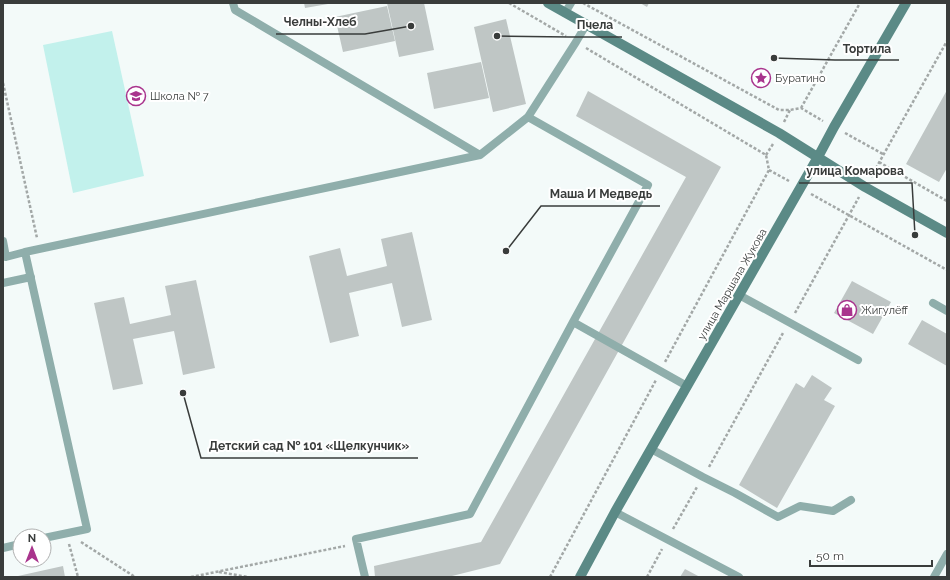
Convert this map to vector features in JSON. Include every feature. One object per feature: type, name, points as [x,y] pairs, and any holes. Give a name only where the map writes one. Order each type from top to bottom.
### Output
[{"type":"street","points":[[548,3],[772,129],[865,187],[947,232]]},
{"type":"street","name":"улица Маршала Жукова","points":[[580,577],[615,512],[906,3]]},
{"type":"lane","points":[[234,3],[235,10],[480,155]]},
{"type":"lane","points":[[565,13],[571,3]]},
{"type":"lane","points":[[3,241],[6,257],[480,155],[528,117],[586,25]]},
{"type":"lane","points":[[365,577],[356,539],[470,514],[648,185],[528,117]]},
{"type":"lane","points":[[25,252],[87,529],[52,536]]},
{"type":"lane","points":[[3,283],[31,277]]},
{"type":"lane","points":[[739,295],[858,360]]},
{"type":"lane","points":[[933,303],[947,311]]},
{"type":"lane","points":[[573,322],[687,386]]},
{"type":"lane","points":[[651,449],[778,517],[800,506],[833,511],[851,500]]},
{"type":"lane","points":[[615,512],[668,539],[734,576]]},
{"type":"lane","points":[[934,577],[947,554]]},
{"type":"path","points":[[509,3],[766,155],[769,170],[550,577]]},
{"type":"path","points":[[583,3],[779,110],[790,110]]},
{"type":"path","points":[[801,108],[860,3]]},
{"type":"path","points":[[647,577],[947,41]]},
{"type":"path","points":[[3,83],[40,249]]},
{"type":"path","points":[[879,162],[947,201]]},
{"type":"path","points":[[769,170],[947,270]]},
{"type":"path","points":[[67,533],[78,577]]},
{"type":"path","points":[[67,533],[135,577]]},
{"type":"path","points":[[191,577],[357,543]]},
{"type":"path","points":[[216,572],[248,577]]},
{"type":"shaded area","points":[[112,31],[144,176],[73,193],[43,45]]},
{"type":"building","points":[[304,3],[328,3],[328,4],[305,8]]},
{"type":"building","points":[[387,3],[424,3],[434,50],[399,57]]},
{"type":"building","points":[[640,3],[649,3],[647,7]]},
{"type":"building","points":[[387,6],[395,41],[343,52],[335,17]]},
{"type":"building","points":[[506,19],[526,104],[493,112],[474,27]]},
{"type":"building","points":[[481,62],[489,98],[434,109],[427,73]]},
{"type":"building","points":[[947,90],[947,168],[939,182],[906,164]]},
{"type":"building","points":[[588,91],[721,167],[500,564],[448,577],[375,577],[374,566],[481,542],[686,177],[576,116]]},
{"type":"building","points":[[412,232],[432,320],[402,327],[392,283],[349,293],[359,336],[330,343],[309,256],[340,248],[347,276],[387,266],[381,239]]},
{"type":"building","points":[[196,280],[215,368],[183,375],[174,331],[133,339],[143,384],[113,390],[94,303],[124,297],[130,324],[171,315],[165,286]]},
{"type":"building","points":[[852,281],[891,302],[873,334],[834,313]]},
{"type":"building","points":[[922,320],[947,334],[947,366],[908,344]]},
{"type":"building","points":[[812,375],[832,388],[824,400],[835,406],[777,508],[739,485],[796,383],[804,388]]},
{"type":"building","points":[[63,566],[65,577],[18,577],[18,576]]},
{"type":"building","points":[[685,569],[700,577],[680,577]]},
{"type":"place","name":"Челны-Хлеб","points":[[411,26]]},
{"type":"place","name":"Пчела","points":[[497,36]]},
{"type":"place","name":"Тортила","points":[[774,58]]},
{"type":"place","name":"Буратино","points":[[761,78]]},
{"type":"place","name":"Школа № 7","points":[[136,96]]},
{"type":"place","name":"улица Комарова","points":[[915,235]]},
{"type":"place","name":"Маша И Медведь","points":[[506,251]]},
{"type":"place","name":"Жигулёff","points":[[847,310]]},
{"type":"place","name":"Детский сад № 101 «Щелкунчик»","points":[[183,393]]}]
